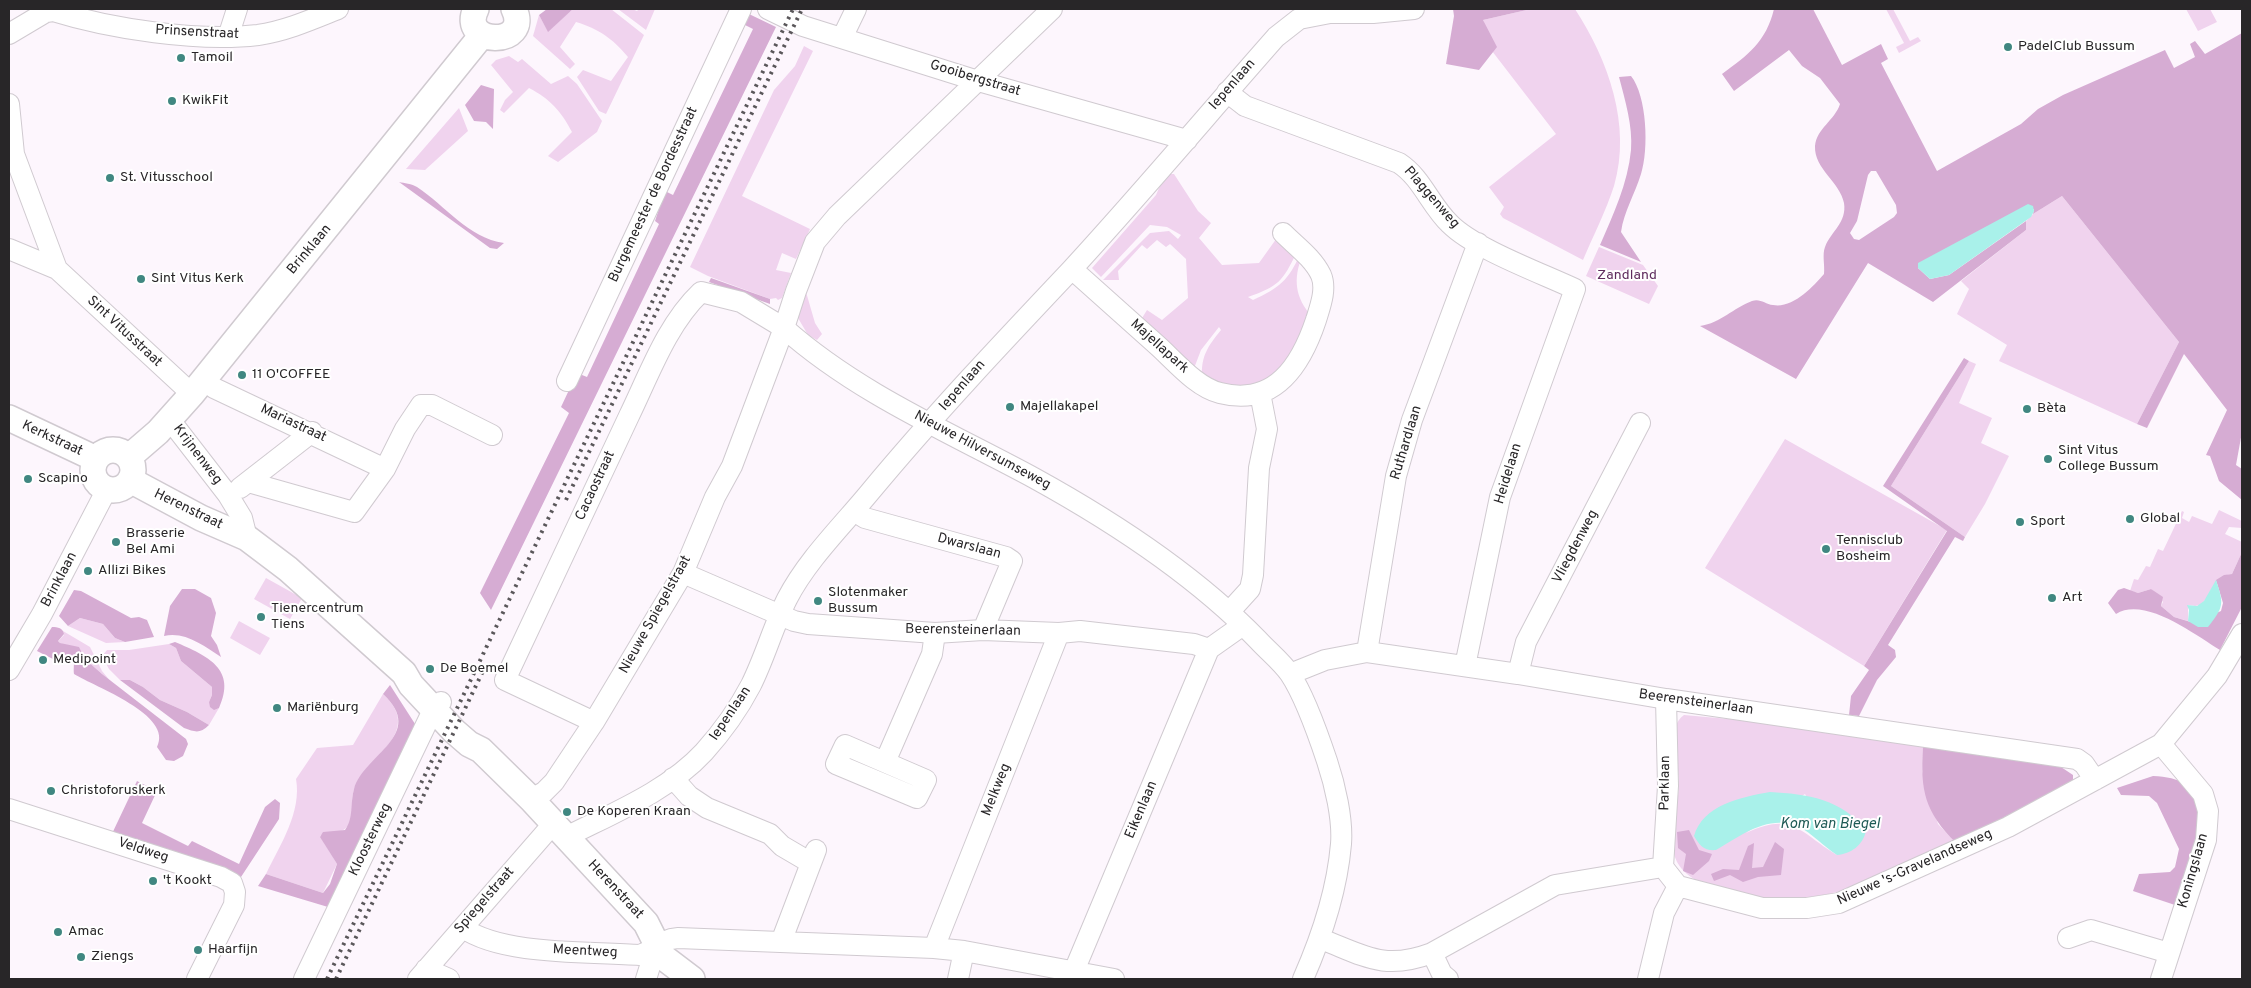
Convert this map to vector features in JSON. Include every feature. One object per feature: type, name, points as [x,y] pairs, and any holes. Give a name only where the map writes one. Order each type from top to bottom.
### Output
[{"type":"main road","points":[[476,9],[474,21],[482,35],[492,39],[502,38],[510,33],[516,24],[517,14],[514,9]]},
{"type":"main road","name":"Brinklaan","points":[[130,469],[342,211],[482,35]]},
{"type":"main road","name":"Kerkstraat","points":[[9,418],[96,459]]},
{"type":"main road","points":[[112,450],[124,453],[130,469],[120,488],[107,489],[94,476],[93,471],[96,459],[105,451],[112,450]]},
{"type":"main road","name":"Herenstraat","points":[[130,469],[200,518],[247,538],[319,595],[404,673],[412,676],[437,706],[475,736],[480,750],[531,800],[646,923],[656,944]]},
{"type":"main road","points":[[656,944],[663,956],[692,979]]},
{"type":"street","points":[[228,37],[237,9]]},
{"type":"street","name":"Prinsenstraat","points":[[53,10],[112,26],[228,37],[259,35],[297,26],[338,9]]},
{"type":"street","name":"Burgemeester de Bordesstraat","points":[[567,381],[741,9]]},
{"type":"street","name":"Gooibergstraat","points":[[768,9],[803,26],[978,81],[1187,140]]},
{"type":"street","points":[[842,38],[856,9]]},
{"type":"street","points":[[784,328],[815,242],[837,216],[1052,9]]},
{"type":"street","name":"Iepenlaan","points":[[559,830],[651,793],[673,778],[704,752],[725,726],[751,684],[787,598],[805,571],[854,511],[1004,338],[1072,269],[1298,14],[1373,13],[1414,9]]},
{"type":"street","points":[[12,36],[40,15],[53,10]]},
{"type":"street","name":"Plaggenweg","points":[[1227,92],[1245,106],[1399,163],[1410,170],[1450,224],[1478,243],[1575,289]]},
{"type":"street","name":"Sint Vitusstraat","points":[[9,104],[10,138],[14,154],[57,269]]},
{"type":"street","name":"Majellapark","points":[[1072,269],[1193,378],[1217,392],[1240,397],[1260,393],[1287,377],[1298,363],[1323,300],[1322,276],[1308,256],[1283,234]]},
{"type":"street","name":"Ruthardlaan","points":[[1367,652],[1396,476],[1412,420],[1478,243]]},
{"type":"street","name":"Sint Vitusstraat","points":[[9,249],[57,269],[198,386]]},
{"type":"street","name":"Heidelaan","points":[[1465,666],[1500,497],[1575,289]]},
{"type":"street","name":"Cacaostraat","points":[[594,722],[505,680],[598,479],[659,355],[686,307],[700,292],[741,302],[784,328]]},
{"type":"street","name":"Nieuwe Hilversumseweg","points":[[784,328],[828,363],[929,424],[1088,509],[1157,555],[1237,618],[1290,674],[1320,739],[1335,786],[1341,842],[1331,901],[1320,939]]},
{"type":"street","name":"Nieuwe Spiegelstraat","points":[[531,800],[544,792],[554,782],[594,722],[683,573],[715,497],[732,466],[784,328]]},
{"type":"street","name":"Mariastraat","points":[[198,386],[214,388],[312,432],[385,469]]},
{"type":"street","points":[[1209,650],[1237,618],[1250,589],[1253,575],[1259,468],[1267,429],[1260,393]]},
{"type":"street","points":[[248,482],[354,512],[385,469],[405,429],[420,405],[432,405],[492,436]]},
{"type":"street","name":"Krijnenweg","points":[[170,420],[228,496],[312,432]]},
{"type":"street","name":"Vliegdenweg","points":[[1518,674],[1526,642],[1640,423]]},
{"type":"street","name":"Brinklaan","points":[[9,670],[55,589],[107,489]]},
{"type":"street","name":"Herenstraat","points":[[228,496],[242,518],[247,538]]},
{"type":"street","name":"Dwarslaan","points":[[854,511],[865,518],[1012,560],[983,630]]},
{"type":"street","name":"Beerensteinerlaan","points":[[683,573],[780,615],[808,624],[935,632],[983,630],[1059,633],[1080,631],[1194,644],[1209,650]]},
{"type":"street","points":[[885,762],[932,654],[935,632]]},
{"type":"street","name":"Melkweg","points":[[934,948],[1059,633]]},
{"type":"street","name":"Nieuwe 's-Gravelandseweg","points":[[1678,886],[1762,908],[1807,908],[1838,903],[2008,827],[2161,744],[2217,676],[2242,634]]},
{"type":"street","name":"Eikenlaan","points":[[1074,971],[1209,650]]},
{"type":"street","name":"Beerensteinerlaan","points":[[1290,674],[1325,660],[1367,652],[1518,674],[1666,699],[2077,760],[2084,764],[2095,780]]},
{"type":"street","name":"Parklaan","points":[[1663,867],[1668,786],[1666,699]]},
{"type":"street","name":"Kloosterweg","points":[[304,979],[437,706]]},
{"type":"street","name":"Koningslaan","points":[[2161,744],[2203,794],[2208,812],[2206,840],[2161,979]]},
{"type":"street","points":[[673,778],[689,796],[707,808],[770,834],[782,846],[814,856],[781,942]]},
{"type":"street","name":"Veldweg","points":[[9,809],[221,876],[232,883],[235,892],[234,905],[198,979]]},
{"type":"street","name":"Spiegelstraat","points":[[422,974],[463,928],[559,830]]},
{"type":"street","points":[[1303,979],[1320,939],[1386,962],[1412,961],[1432,953],[1555,885],[1663,867],[1678,886],[1664,913],[1648,979]]},
{"type":"street","name":"Meentweg","points":[[463,928],[474,936],[536,949],[640,955],[648,952],[656,944]]},
{"type":"street","points":[[2068,938],[2091,930],[2169,953]]},
{"type":"street","points":[[646,979],[656,944],[669,938],[678,938],[934,948],[964,951],[1114,979]]},
{"type":"street","points":[[958,979],[964,951]]},
{"type":"street","points":[[1432,953],[1442,974],[1448,979]]},
{"type":"street","points":[[422,974],[449,979]]},
{"type":"green space","points":[[573,9],[611,9],[644,35],[606,114],[599,111],[577,77],[583,70],[611,81],[628,57],[622,50],[605,35],[576,22],[560,47],[575,64],[570,69],[533,36],[539,15],[548,31]]},
{"type":"green space","points":[[618,9],[637,11],[639,9],[655,9],[646,30]]},
{"type":"green space","points":[[1531,9],[1575,9],[1598,50],[1614,94],[1620,140],[1619,163],[1611,195],[1583,260],[1503,218],[1500,214],[1504,207],[1489,187],[1556,134],[1492,51],[1483,20]]},
{"type":"green space","points":[[1886,9],[1893,9],[1910,41],[1918,37],[1921,41],[1899,53],[1896,47],[1904,43]]},
{"type":"green space","points":[[2186,9],[2210,9],[2217,22],[2198,31]]},
{"type":"green space","points":[[804,46],[813,51],[742,196],[810,229],[796,259],[782,253],[776,270],[791,273],[782,298],[778,300],[776,298],[770,299],[708,276],[690,267],[774,90],[795,66]]},
{"type":"green space","points":[[509,56],[518,62],[522,59],[551,84],[568,76],[577,84],[602,121],[597,132],[558,162],[548,156],[572,132],[564,118],[549,101],[529,88],[504,113],[500,110],[505,100],[513,92],[491,65],[496,60]]},
{"type":"green space","points":[[459,108],[468,131],[425,170],[406,169]]},
{"type":"green space","points":[[1165,174],[1174,174],[1198,211],[1211,223],[1199,238],[1222,265],[1259,263],[1279,235],[1297,252],[1283,277],[1267,290],[1248,297],[1253,300],[1282,282],[1292,270],[1300,254],[1302,256],[1297,273],[1297,288],[1306,310],[1312,317],[1278,378],[1242,390],[1202,377],[1204,357],[1209,346],[1221,330],[1219,327],[1201,350],[1193,371],[1139,323],[1147,310],[1162,320],[1188,298],[1186,259],[1170,244],[1166,247],[1157,240],[1147,249],[1142,245],[1118,271],[1119,280],[1103,280],[1150,233],[1169,231],[1178,239],[1181,235],[1167,227],[1150,225],[1101,277],[1092,268],[1156,195]]},
{"type":"green space","points":[[2062,196],[2179,342],[2137,424],[1999,361],[2007,345],[1957,314],[1969,289],[1961,281],[2026,230],[2026,221],[2033,214]]},
{"type":"green space","name":"Zandland","points":[[1599,247],[1643,265],[1658,286],[1649,304],[1586,276]]},
{"type":"green space","points":[[806,292],[815,323],[822,334],[817,340],[808,335],[798,318]]},
{"type":"green space","points":[[1969,361],[1976,364],[1959,403],[1992,418],[1981,443],[2009,456],[1985,504],[1965,537],[1891,486]]},
{"type":"green space","name":"Tennisclub Bosheim","points":[[1785,439],[1947,530],[1864,666],[1705,568]]},
{"type":"green space","points":[[2219,510],[2242,521],[2242,528],[2229,527],[2225,534],[2242,542],[2242,552],[2232,574],[2218,580],[2200,604],[2195,606],[2188,605],[2188,621],[2174,617],[2161,606],[2163,602],[2151,589],[2138,593],[2130,591],[2134,579],[2138,580],[2146,566],[2150,567],[2158,549],[2163,551],[2182,511],[2184,512],[2182,518],[2189,522],[2192,516],[2212,524]]},
{"type":"green space","points":[[266,578],[302,598],[290,619],[254,599]]},
{"type":"green space","points":[[80,618],[103,624],[115,638],[125,642],[106,643],[68,626]]},
{"type":"green space","points":[[239,621],[270,638],[260,655],[230,638]]},
{"type":"green space","points":[[63,631],[90,647],[102,671],[112,683],[85,659],[83,652],[58,641],[64,635]]},
{"type":"green space","points":[[169,644],[176,648],[181,661],[212,687],[212,695],[209,702],[214,709],[219,708],[209,725],[187,712],[160,700],[130,680],[120,680],[109,669],[102,656],[107,650],[129,650]]},
{"type":"green space","points":[[383,694],[394,708],[398,720],[396,731],[390,742],[362,775],[355,787],[349,824],[341,831],[320,836],[337,864],[323,893],[266,874],[293,816],[296,804],[296,779],[317,748],[353,745]]},
{"type":"green space","points":[[1684,715],[1740,720],[1923,747],[1922,771],[1938,824],[1956,843],[1870,882],[1825,895],[1772,899],[1727,891],[1703,884],[1682,869],[1677,862],[1672,842],[1679,790],[1674,736],[1679,720]],"holes":[[[1805,794],[1837,855],[1804,832],[1785,824],[1775,824],[1746,833]]]},
{"type":"shaded area","points":[[547,9],[573,9],[548,32],[539,15]]},
{"type":"shaded area","points":[[1453,9],[1531,9],[1483,20],[1497,47],[1479,70],[1446,64],[1454,16]]},
{"type":"shaded area","points":[[1774,9],[1813,9],[1842,65],[1881,44],[1888,59],[1881,63],[1937,171],[2021,124],[2038,109],[2063,95],[2165,50],[2174,68],[2195,57],[2190,44],[2195,41],[2205,54],[2242,33],[2242,432],[2236,465],[2242,469],[2242,500],[2219,481],[2210,456],[2206,455],[2227,410],[2184,354],[2147,428],[2137,424],[2179,342],[2062,196],[2033,214],[2034,209],[1918,268],[1930,279],[1949,275],[2026,221],[2026,230],[1933,302],[1868,263],[1796,379],[1700,326],[1721,319],[1752,301],[1758,300],[1780,305],[1787,304],[1802,296],[1824,274],[1825,247],[1843,216],[1844,203],[1842,195],[1823,169],[1816,154],[1816,140],[1822,129],[1838,110],[1840,104],[1820,78],[1802,66],[1789,50],[1734,91],[1722,74],[1755,47],[1771,20]],"holes":[[[1871,171],[1876,171],[1896,205],[1897,213],[1894,217],[1859,240],[1854,239],[1850,233],[1857,221],[1868,175]]]},
{"type":"shaded area","points":[[749,14],[776,27],[491,610],[480,593],[569,413],[561,407],[577,373],[587,377],[659,224],[655,221],[665,191],[673,195],[753,29],[743,24]]},
{"type":"shaded area","points":[[1631,76],[1640,96],[1646,137],[1644,163],[1621,232],[1641,262],[1600,245],[1627,175],[1631,150],[1631,132],[1619,77]]},
{"type":"shaded area","points":[[481,85],[494,89],[493,129],[486,122],[474,121],[465,105]]},
{"type":"shaded area","points":[[399,182],[417,187],[479,235],[504,243],[497,249],[490,248]]},
{"type":"shaded area","points":[[711,278],[770,299],[770,304],[709,282]]},
{"type":"shaded area","points":[[1964,358],[1969,361],[1891,486],[1965,537],[1963,541],[1955,537],[1888,645],[1895,650],[1896,657],[1877,680],[1859,716],[1849,715],[1851,696],[1869,670],[1864,666],[1947,531],[1883,486]]},
{"type":"shaded area","points":[[2242,552],[2242,607],[2220,650],[2170,620],[2141,610],[2128,610],[2116,614],[2108,603],[2118,590],[2124,588],[2138,593],[2151,589],[2163,597],[2161,606],[2174,617],[2194,623],[2221,611],[2223,603],[2216,580],[2224,575],[2232,574]]},
{"type":"shaded area","points":[[182,589],[195,589],[211,598],[216,613],[211,636],[217,645],[221,657],[194,640],[172,635],[164,636],[170,606]]},
{"type":"shaded area","points":[[74,590],[81,591],[131,618],[139,617],[147,620],[154,637],[125,642],[115,638],[103,624],[80,618],[68,626],[59,616]]},
{"type":"shaded area","points":[[52,627],[63,630],[64,634],[58,641],[60,643],[79,647],[85,659],[102,674],[186,739],[188,744],[183,756],[174,761],[166,760],[157,747],[159,735],[154,724],[144,713],[114,694],[74,674],[74,663],[66,656],[57,661],[37,651]]},
{"type":"shaded area","points":[[175,642],[208,659],[222,674],[224,695],[219,708],[214,710],[210,707],[212,687],[181,661],[176,648],[169,644]]},
{"type":"shaded area","points":[[120,680],[130,680],[160,700],[187,712],[209,725],[203,730],[197,731],[184,728]]},
{"type":"shaded area","points":[[390,685],[417,727],[328,907],[258,886],[266,874],[323,893],[330,884],[337,864],[320,837],[323,832],[345,830],[350,820],[354,789],[360,777],[389,744],[396,733],[398,721],[395,708],[383,694]]},
{"type":"shaded area","points":[[1923,747],[2061,767],[2073,775],[2073,783],[1956,843],[1937,821],[1927,800],[1923,776]]},
{"type":"shaded area","points":[[2153,776],[2171,778],[2186,785],[2196,796],[2201,815],[2175,905],[2133,891],[2139,874],[2170,872],[2175,867],[2179,849],[2157,803],[2149,796],[2121,795],[2117,788]]},
{"type":"shaded area","points":[[137,781],[157,791],[142,823],[188,846],[192,841],[239,864],[265,807],[275,799],[280,803],[279,819],[241,877],[109,840]]},
{"type":"shaded area","points":[[1689,830],[1699,850],[1712,854],[1709,861],[1693,875],[1683,871],[1686,854],[1678,848],[1677,832]]},
{"type":"shaded area","points":[[1775,842],[1784,849],[1781,875],[1758,877],[1743,882],[1730,875],[1714,881],[1711,874],[1723,869],[1739,870],[1748,846],[1754,843],[1752,868],[1763,867]]},
{"type":"water","points":[[2028,204],[2033,206],[2034,211],[2031,217],[1949,275],[1930,279],[1918,268],[1918,263]]},
{"type":"water","points":[[2216,580],[2221,600],[2220,610],[2208,627],[2198,627],[2188,621],[2189,610],[2187,605],[2197,606],[2204,601]]},
{"type":"water","name":"Kom van Biegel","points":[[1770,792],[1797,794],[1835,805],[1857,820],[1866,831],[1862,841],[1852,851],[1837,855],[1799,827],[1788,823],[1777,823],[1755,828],[1716,850],[1708,850],[1698,843],[1694,836],[1699,825],[1714,810],[1736,800]]},
{"type":"railway","points":[[327,979],[793,9]]},
{"type":"railway","points":[[566,500],[802,9]]},
{"type":"railway","points":[[336,979],[483,671]]},
{"type":"place","name":"PadelClub Bussum","points":[[2008,47]]},
{"type":"place","name":"Tamoil","points":[[181,58]]},
{"type":"place","name":"KwikFit","points":[[172,101]]},
{"type":"place","name":"St. Vitusschool","points":[[110,178]]},
{"type":"place","name":"Sint Vitus Kerk","points":[[141,279]]},
{"type":"place","name":"11 O'COFFEE","points":[[242,375]]},
{"type":"place","name":"Majellakapel","points":[[1010,407]]},
{"type":"place","name":"Bèta","points":[[2027,409]]},
{"type":"place","name":"Sint Vitus College Bussum","points":[[2048,459]]},
{"type":"place","name":"Scapino","points":[[28,479]]},
{"type":"place","name":"Global","points":[[2130,519]]},
{"type":"place","name":"Sport","points":[[2020,522]]},
{"type":"place","name":"Brasserie Bel Ami","points":[[116,542]]},
{"type":"place","name":"Tennisclub Bosheim","points":[[1826,549]]},
{"type":"place","name":"Allizi Bikes","points":[[88,571]]},
{"type":"place","name":"Art","points":[[2052,598]]},
{"type":"place","name":"Slotenmaker Bussum","points":[[818,601]]},
{"type":"place","name":"Tienercentrum Tiens","points":[[261,617]]},
{"type":"place","name":"Medipoint","points":[[43,660]]},
{"type":"place","name":"De Boemel","points":[[430,669]]},
{"type":"place","name":"Mariënburg","points":[[277,708]]},
{"type":"place","name":"Christoforuskerk","points":[[51,791]]},
{"type":"place","name":"De Koperen Kraan","points":[[567,812]]},
{"type":"place","name":"'t Kookt","points":[[153,881]]},
{"type":"place","name":"Amac","points":[[58,932]]},
{"type":"place","name":"Haarfijn","points":[[198,950]]},
{"type":"place","name":"Ziengs","points":[[81,957]]}]
